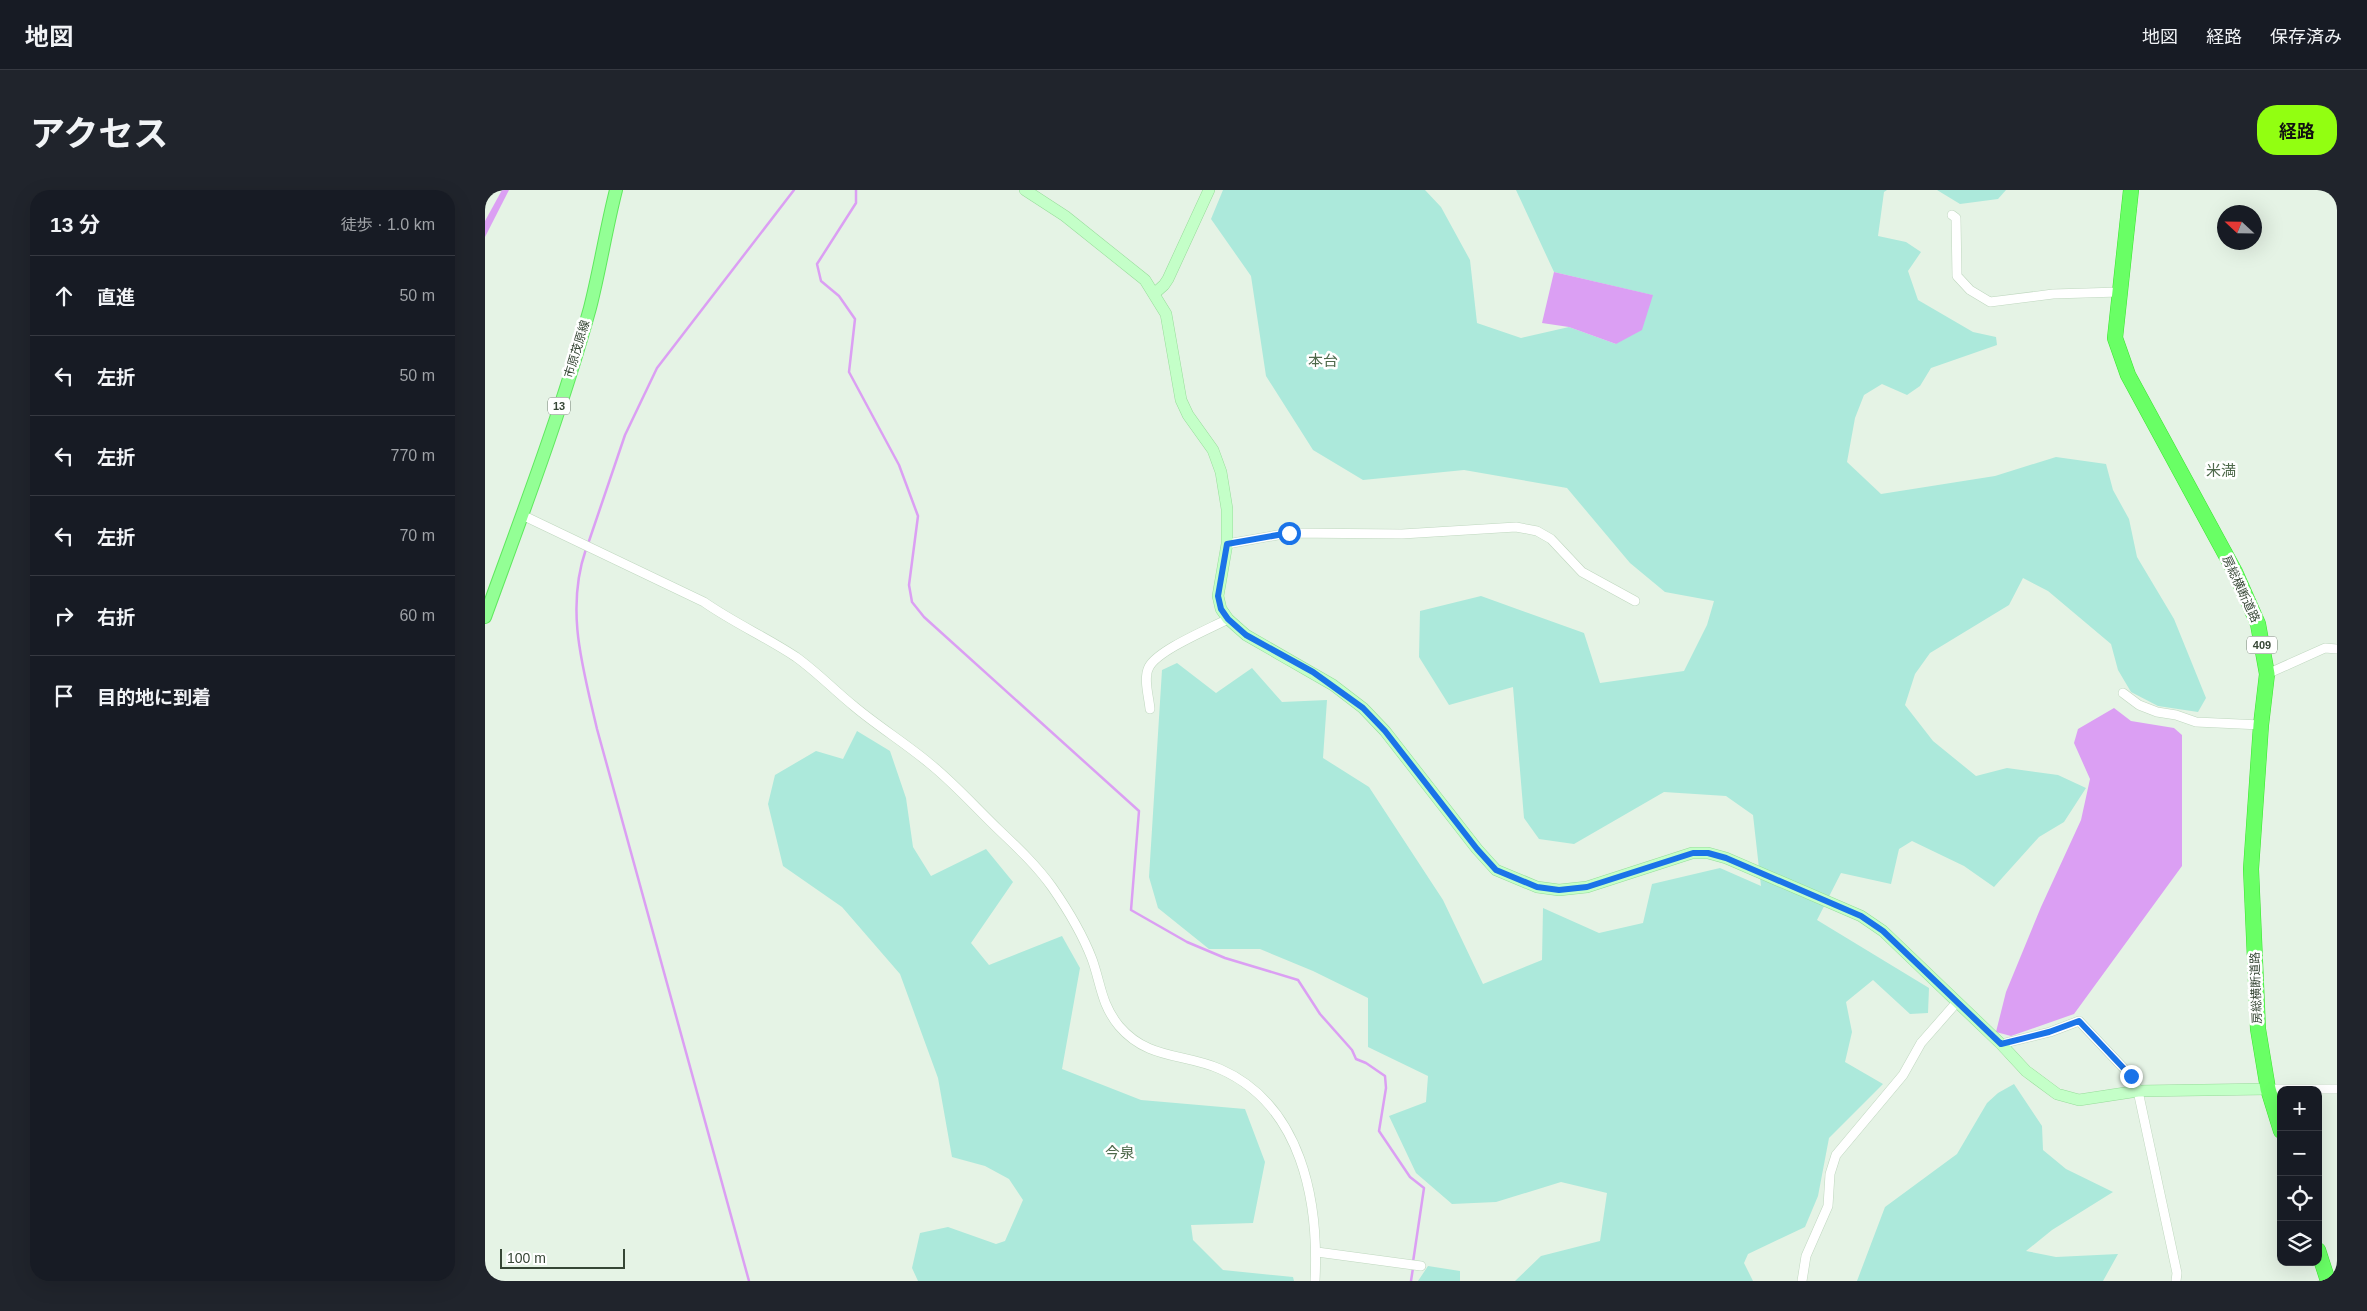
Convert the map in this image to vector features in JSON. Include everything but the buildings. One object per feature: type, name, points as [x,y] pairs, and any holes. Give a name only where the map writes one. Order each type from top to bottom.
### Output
[{"type":"highway","name":"房総横断道路","points":[[2131,190],[2115,338],[2128,375],[2235,572],[2258,624],[2267,674],[2261,725],[2251,869],[2258,1029],[2268,1089],[2277,1118]]},
{"type":"highway","points":[[2322,1262],[2328,1281]]},
{"type":"main road","name":"市原茂原線","points":[[485,616],[522,515],[589,310],[603,256],[616,190]]},
{"type":"street","points":[[1025,190],[1065,216],[1145,280],[1155,293],[1166,314],[1181,400],[1188,415],[1213,450],[1221,472],[1227,509],[1227,544],[1218,596],[1221,609],[1228,619],[1246,635],[1326,680],[1363,708],[1385,731],[1477,849],[1496,870],[1537,887],[1559,890],[1587,887],[1693,853],[1708,853],[1726,858],[1861,916],[1883,931],[2001,1044],[2026,1072],[2057,1094],[2079,1100],[2138,1091],[2337,1089]]},
{"type":"street","points":[[1155,293],[1164,285],[1168,278],[1209,190]]},
{"type":"street","points":[[1952,215],[1956,218],[1957,276],[1970,290],[1990,302],[2053,294],[2119,292]]},
{"type":"street","points":[[522,515],[704,602],[731,621],[796,658],[855,707],[931,764],[961,792],[1023,854],[1052,887],[1081,933],[1093,962],[1103,1002],[1131,1038],[1150,1050],[1220,1069],[1263,1098],[1279,1118],[1294,1143],[1309,1184],[1315,1218],[1317,1252],[1315,1281]]},
{"type":"street","points":[[1227,544],[1289,533],[1402,534],[1516,527],[1537,531],[1551,539],[1582,572],[1635,601]]},
{"type":"street","points":[[1150,709],[1147,679],[1148,668],[1157,656],[1228,619]]},
{"type":"street","points":[[2267,674],[2325,648],[2337,650]]},
{"type":"street","points":[[2123,693],[2139,704],[2157,712],[2177,715],[2196,722],[2261,725]]},
{"type":"street","points":[[1801,1281],[1806,1256],[1828,1206],[1830,1174],[1836,1155],[1903,1075],[1921,1043],[1957,1002]]},
{"type":"street","points":[[2001,1044],[2049,1032],[2079,1021],[2131,1076],[2138,1091],[2177,1273],[2176,1281]]},
{"type":"street","points":[[1317,1252],[1421,1266]]},
{"type":"shaded area","points":[[502,190],[509,190],[485,237],[485,221]]},
{"type":"shaded area","points":[[1223,190],[1425,190],[1441,207],[1470,260],[1477,323],[1521,338],[1569,327],[1616,344],[1652,295],[1554,272],[1516,190],[1887,190],[1884,192],[1878,236],[1906,242],[1921,252],[1908,271],[1918,300],[1973,332],[1996,337],[1997,345],[1931,368],[1920,386],[1907,395],[1882,384],[1864,395],[1855,418],[1847,462],[1881,494],[1995,476],[2056,457],[2106,464],[2113,490],[2129,519],[2137,557],[2174,619],[2206,698],[2198,712],[2158,706],[2131,692],[2118,670],[2111,644],[2048,591],[2023,578],[2009,605],[1930,653],[1915,674],[1905,705],[1933,741],[1976,776],[2007,768],[2058,775],[2086,788],[2064,822],[2039,837],[1994,887],[1964,866],[1912,841],[1899,849],[1891,884],[1841,873],[1817,920],[1929,988],[1928,1013],[1910,1014],[1873,980],[1846,1002],[1852,1032],[1845,1062],[1883,1084],[1829,1138],[1818,1196],[1805,1227],[1748,1254],[1744,1263],[1753,1281],[1515,1281],[1541,1256],[1600,1241],[1607,1193],[1561,1182],[1496,1202],[1452,1204],[1416,1173],[1389,1116],[1426,1102],[1428,1076],[1368,1047],[1368,998],[1313,971],[1260,949],[1209,949],[1158,908],[1149,877],[1162,670],[1177,663],[1216,693],[1252,668],[1282,702],[1327,700],[1323,758],[1369,787],[1443,900],[1483,984],[1542,960],[1543,908],[1599,933],[1643,923],[1652,884],[1720,868],[1761,886],[1753,815],[1726,796],[1664,792],[1574,844],[1539,839],[1524,818],[1513,687],[1449,705],[1419,657],[1420,611],[1481,596],[1584,633],[1600,683],[1684,671],[1707,625],[1714,601],[1665,592],[1630,563],[1567,488],[1464,470],[1363,480],[1313,450],[1266,376],[1251,276],[1211,219]]},
{"type":"shaded area","points":[[1937,190],[2006,190],[1998,199],[1960,204]]},
{"type":"shaded area","points":[[1554,272],[1653,295],[1642,330],[1616,344],[1569,327],[1542,323]]},
{"type":"shaded area","points":[[2114,708],[2131,721],[2174,728],[2182,735],[2182,866],[2074,1014],[2011,1036],[1996,1032],[2006,992],[2041,907],[2081,820],[2090,779],[2074,743],[2078,729]]},
{"type":"shaded area","points":[[857,731],[890,751],[906,798],[913,847],[931,876],[986,849],[1013,882],[971,943],[989,965],[1062,936],[1080,968],[1062,1069],[1141,1100],[1245,1109],[1265,1162],[1253,1223],[1191,1225],[1193,1240],[1223,1270],[1293,1277],[1294,1281],[918,1281],[912,1268],[920,1233],[948,1227],[996,1244],[1005,1241],[1023,1200],[1009,1179],[985,1166],[952,1157],[938,1078],[900,974],[842,907],[783,866],[768,804],[775,775],[816,751],[843,759]]},
{"type":"shaded area","points":[[2014,1084],[2042,1126],[2043,1150],[2066,1169],[2113,1192],[2052,1230],[2026,1251],[2056,1257],[2118,1254],[2103,1281],[1857,1281],[1885,1207],[1957,1154],[1987,1103],[1998,1093]]},
{"type":"shaded area","points":[[1428,1266],[1460,1271],[1460,1281],[1418,1281]]},
{"type":"waterway","points":[[588,544],[625,435],[657,368],[794,190]]},
{"type":"waterway","points":[[856,190],[856,203],[817,264],[821,281],[839,296],[855,319],[849,372],[899,465],[918,516],[909,585],[912,602],[924,617],[1139,811],[1131,910],[1187,942],[1225,958],[1298,980],[1320,1014],[1352,1050],[1356,1059],[1366,1063],[1385,1076],[1386,1088],[1379,1131],[1410,1177],[1424,1188],[1413,1262]]},
{"type":"waterway","points":[[586,549],[577,594],[578,639],[586,684],[749,1281]]},
{"type":"waterway","points":[[1411,1281],[1413,1268]]},
{"type":"district","name":"本台","points":[[1323,361]]},
{"type":"district","name":"米満","points":[[2221,471]]},
{"type":"district","name":"今泉","points":[[1120,1153]]},
{"type":"route","points":[[1289,533],[1227,544],[1218,596],[1221,609],[1228,619],[1246,635],[1313,672],[1363,708],[1385,731],[1477,849],[1496,870],[1537,887],[1559,890],[1587,887],[1693,853],[1708,853],[1726,858],[1861,916],[1883,931],[2001,1044],[2049,1032],[2079,1021],[2131,1076]]}]
